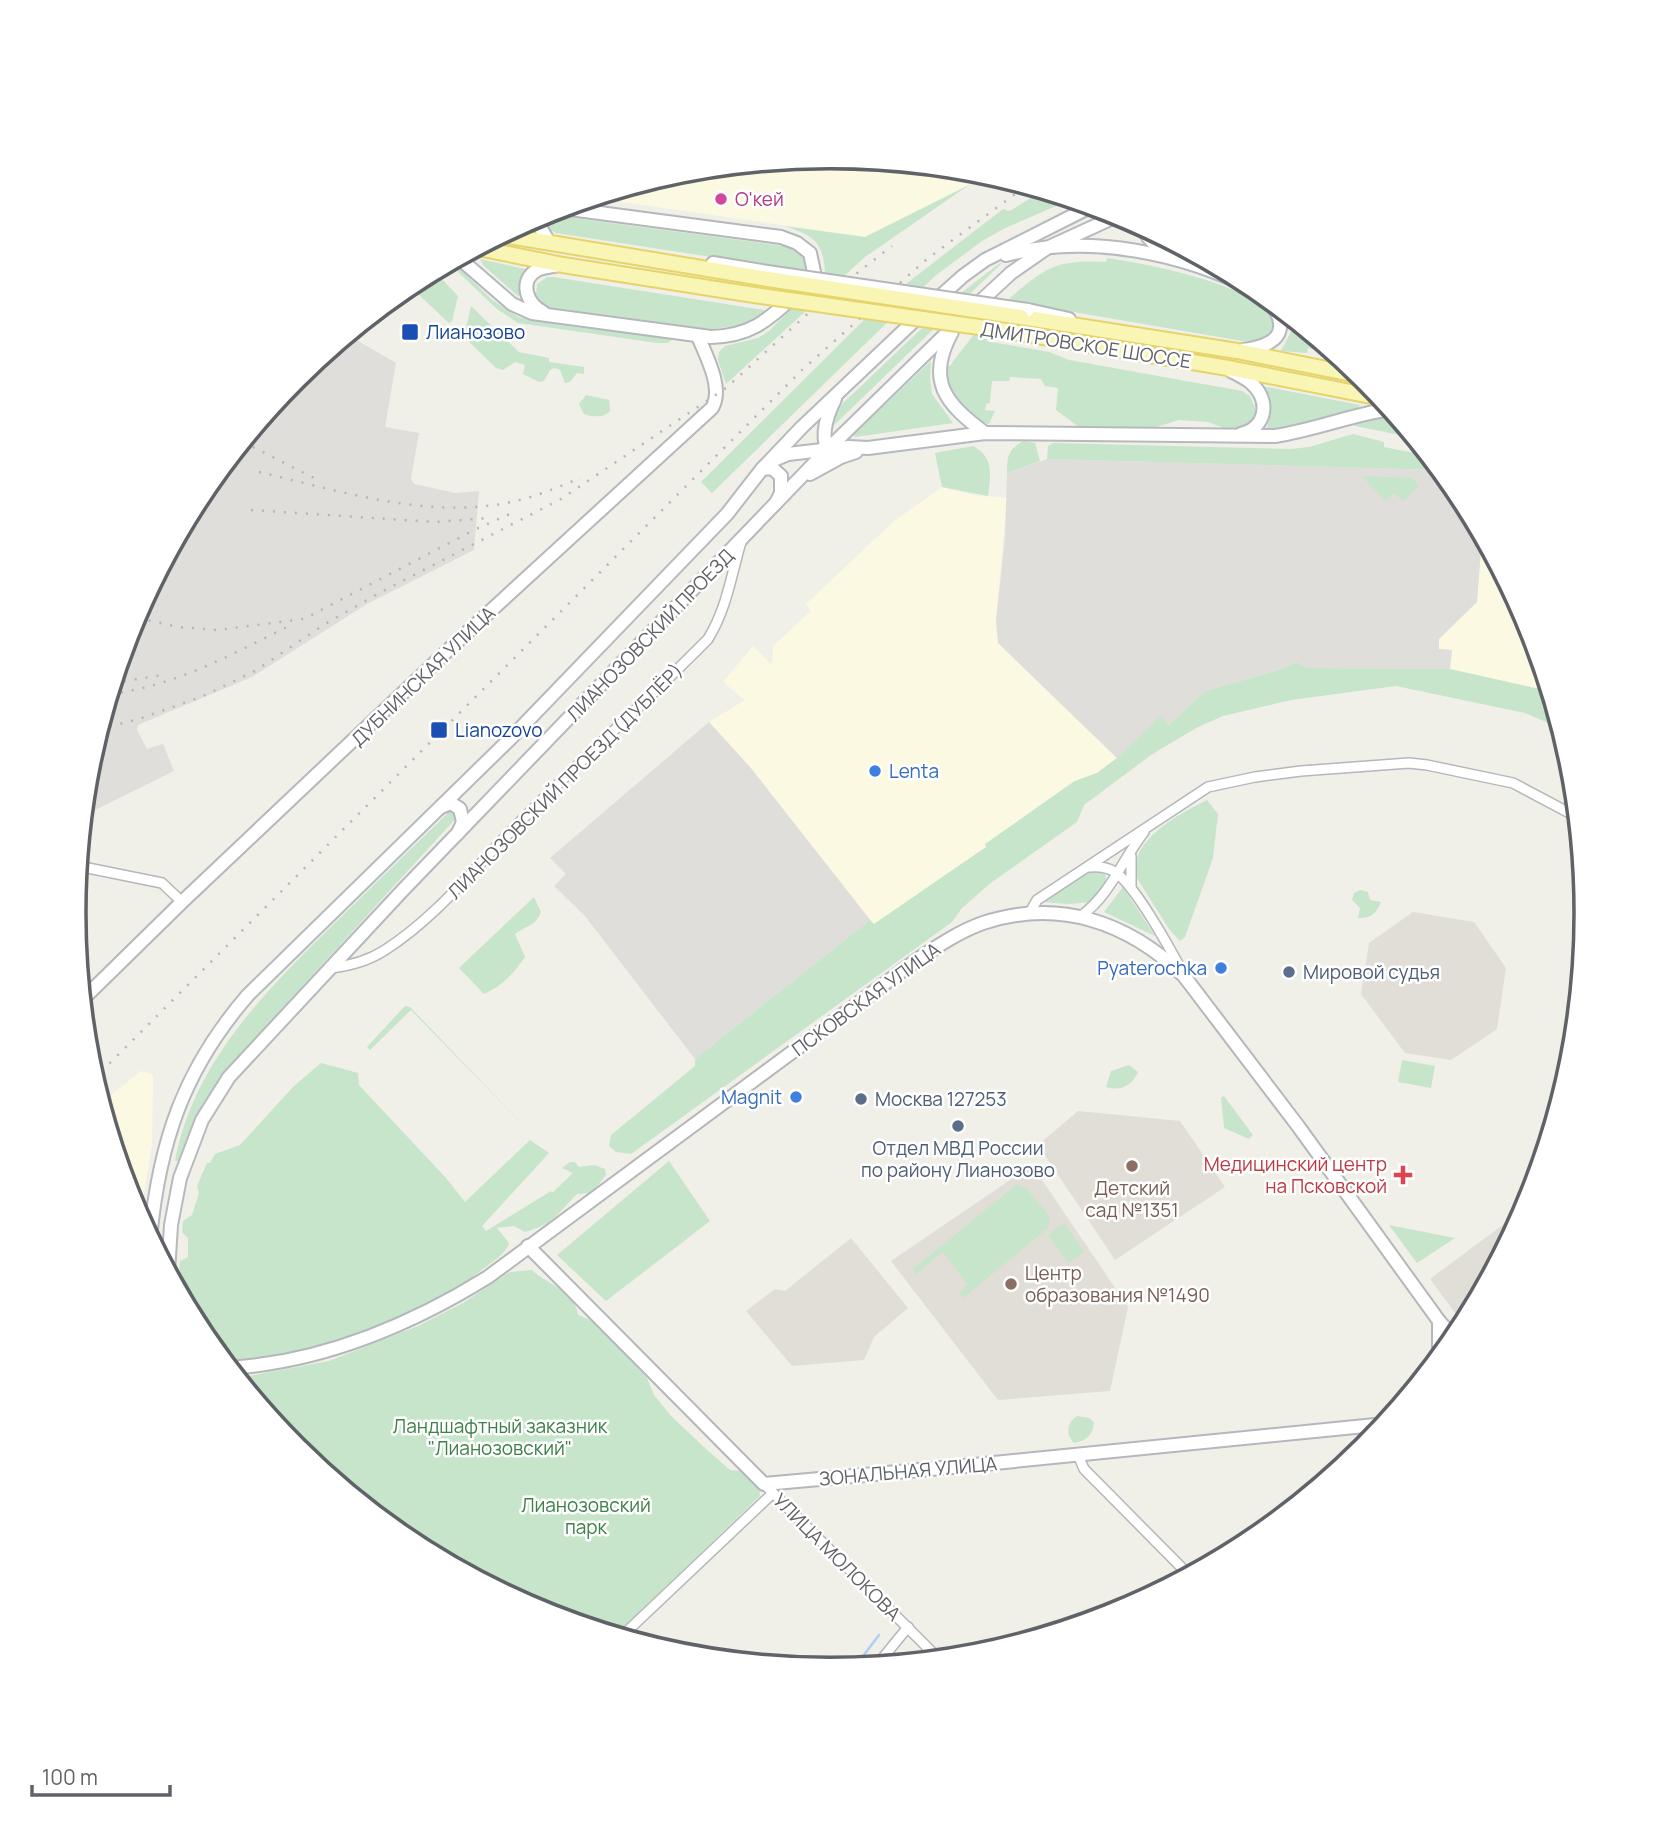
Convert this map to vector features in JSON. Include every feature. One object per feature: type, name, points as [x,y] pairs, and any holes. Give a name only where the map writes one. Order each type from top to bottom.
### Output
[{"type":"main road","name":"ДМИТРОВСКОЕ ШОССЕ","points":[[520,238],[1025,314],[1340,372]]},
{"type":"main road","name":"ДМИТРОВСКОЕ ШОССЕ","points":[[492,251],[562,265],[754,295],[1007,331],[1224,367],[1363,394]]},
{"type":"street","points":[[467,264],[512,304],[532,313],[698,336],[725,337],[746,332],[767,322],[811,279],[813,264],[810,253],[797,243],[781,237],[585,211]]},
{"type":"street","points":[[985,260],[1079,213]]},
{"type":"street","points":[[1047,248],[1104,222]]},
{"type":"street","points":[[541,228],[546,237]]},
{"type":"street","points":[[1042,231],[1039,240],[1042,246],[1047,248]]},
{"type":"street","points":[[530,233],[771,276]]},
{"type":"street","points":[[1155,244],[1166,256]]},
{"type":"street","points":[[985,260],[1019,251],[1099,247],[1166,256],[1197,266]]},
{"type":"street","name":"ЛИАНОЗОВСКИЙ ПРОЕЗД","points":[[169,1255],[171,1225],[180,1178],[198,1128],[229,1077],[457,833],[827,450],[1011,273],[1047,248]]},
{"type":"street","name":"ЛИАНОЗОВСКИЙ ПРОЕЗД","points":[[152,1220],[157,1183],[170,1132],[184,1093],[211,1044],[236,1009],[441,807],[703,540],[763,468],[953,284],[985,260]]},
{"type":"street","points":[[553,317],[530,302],[527,287],[532,275],[538,270],[562,265]]},
{"type":"street","points":[[1237,351],[1264,347],[1275,340],[1280,332],[1279,320]]},
{"type":"street","points":[[957,323],[941,359],[939,373],[942,390],[954,408],[985,433]]},
{"type":"street","name":"ДУБНИНСКАЯ УЛИЦА","points":[[90,992],[461,638],[712,408],[715,403],[715,383],[698,336]]},
{"type":"street","points":[[1224,367],[1250,382],[1262,399],[1261,421],[1256,428],[1229,437]]},
{"type":"street","points":[[837,395],[827,419],[825,442],[827,450],[835,457],[841,457]]},
{"type":"street","points":[[763,468],[788,454],[869,448],[985,433],[1275,436],[1378,411]]},
{"type":"street","points":[[798,482],[841,457],[869,448]]},
{"type":"street","points":[[763,468],[772,468],[781,476],[781,493],[774,507]]},
{"type":"street","name":"ЛИАНОЗОВСКИЙ ПРОЕЗД (ДУБЛЁР)","points":[[330,968],[374,957],[434,911],[460,887],[512,829],[705,643],[719,622],[726,604],[741,540]]},
{"type":"street","points":[[1029,914],[1037,900],[1208,788],[1255,777],[1409,763],[1427,765],[1513,783],[1567,812]]},
{"type":"street","points":[[441,807],[451,803],[460,809],[463,822],[457,833]]},
{"type":"street","points":[[1081,916],[1095,906],[1152,823]]},
{"type":"street","points":[[1132,889],[1129,865],[1133,847]]},
{"type":"street","points":[[1088,867],[1101,866],[1118,874],[1132,889],[1165,939],[1184,976]]},
{"type":"street","points":[[87,868],[162,883],[182,902]]},
{"type":"street","name":"ПСКОВСКАЯ УЛИЦА","points":[[240,1367],[274,1363],[352,1344],[418,1317],[468,1289],[918,959],[950,939],[984,923],[1029,914],[1066,913],[1104,923],[1145,944],[1168,960],[1184,976],[1298,1126],[1447,1330]]},
{"type":"street","points":[[528,1247],[769,1488],[629,1629]]},
{"type":"street","points":[[1439,1321],[1439,1341]]},
{"type":"street","name":"ЗОНАЛЬНАЯ УЛИЦА","points":[[769,1488],[1370,1426]]},
{"type":"street","points":[[1078,1455],[1084,1469],[1182,1568]]},
{"type":"street","name":"УЛИЦА МОЛОКОВА","points":[[769,1488],[931,1650]]},
{"type":"street","points":[[885,1655],[908,1627]]},
{"type":"shaded area","points":[[781,171],[879,171],[968,183],[969,185],[865,237],[617,201],[685,184]]},
{"type":"shaded area","points":[[356,340],[396,363],[385,427],[419,433],[411,479],[414,484],[455,493],[479,491],[474,550],[367,604],[252,677],[138,725],[137,730],[147,749],[163,744],[174,771],[93,811],[111,721],[125,674],[142,629],[185,541],[211,500],[270,423],[304,387]]},
{"type":"shaded area","points":[[1047,459],[1427,470],[1481,552],[1477,602],[1439,639],[1439,649],[1452,650],[1450,669],[1302,668],[1296,662],[1279,670],[1205,691],[1169,725],[1161,717],[1117,758],[998,643],[996,621],[1005,537],[1007,473]]},
{"type":"shaded area","points":[[942,487],[973,495],[1007,498],[996,621],[998,643],[1117,758],[1096,773],[1072,782],[986,844],[986,847],[874,924],[750,767],[709,722],[745,700],[723,682],[753,646],[772,665],[773,646],[811,611],[806,604],[894,521]]},
{"type":"shaded area","points":[[1481,552],[1518,629],[1539,689],[1450,669],[1452,650],[1439,649],[1439,639],[1477,602]]},
{"type":"shaded area","points":[[709,722],[750,767],[870,920],[695,1059],[585,916],[554,886],[566,874],[550,858]]},
{"type":"shaded area","points":[[1413,912],[1474,922],[1506,968],[1497,1029],[1451,1060],[1405,1053],[1361,994],[1369,943]]},
{"type":"shaded area","points":[[141,1071],[152,1074],[152,1145],[143,1200],[125,1153],[109,1097]]},
{"type":"shaded area","name":"Детский сад №1351","points":[[1078,1111],[1180,1121],[1225,1187],[1115,1260],[1038,1145]]},
{"type":"shaded area","name":"Центр образования №1490","points":[[1032,1165],[1128,1307],[1110,1391],[998,1400],[891,1261]]},
{"type":"shaded area","points":[[1507,1222],[1475,1286],[1457,1315],[1430,1279]]},
{"type":"shaded area","points":[[851,1238],[908,1308],[874,1337],[864,1360],[792,1366],[746,1311],[775,1289],[785,1291]]},
{"type":"green space","points":[[969,185],[865,257],[726,384],[718,360],[719,352],[725,346],[758,338],[769,331],[825,274],[822,254],[815,241],[784,226],[865,237]]},
{"type":"green space","points":[[1031,198],[1057,205],[982,241],[935,276],[712,493],[701,482],[880,304],[1003,209],[1010,211]]},
{"type":"green space","points":[[568,217],[792,247],[805,258],[808,272],[556,233],[550,230],[548,225]]},
{"type":"green space","points":[[1107,258],[1148,265],[1209,281],[1237,292],[1264,310],[1272,319],[1271,336],[1254,343],[1021,303],[986,341],[1049,352],[1069,360],[1242,391],[1250,396],[1256,410],[1251,423],[1245,429],[1230,430],[1208,422],[1179,420],[1153,428],[1079,427],[1056,410],[1058,388],[1045,386],[1041,379],[1010,377],[1009,381],[992,381],[990,403],[986,404],[985,410],[995,411],[989,424],[970,416],[956,403],[948,385],[946,365],[950,366],[981,327],[1008,300],[1021,288],[1054,267],[1076,262],[1106,262]]},
{"type":"green space","points":[[480,259],[525,269],[519,297],[483,265]]},
{"type":"green space","points":[[1005,260],[829,430],[830,417],[843,403],[942,310]]},
{"type":"green space","points":[[460,268],[491,299],[518,317],[559,325],[673,339],[668,343],[657,343],[518,323],[497,309],[458,272]]},
{"type":"green space","points":[[547,277],[770,311],[744,325],[711,329],[548,307],[542,305],[536,295],[537,284]]},
{"type":"green space","points":[[442,279],[458,296],[452,321],[449,323],[418,294]]},
{"type":"green space","points":[[471,306],[519,352],[549,358],[549,362],[584,367],[584,374],[577,373],[570,382],[565,383],[560,370],[554,368],[544,381],[539,382],[523,374],[525,365],[515,362],[503,370],[496,368],[464,337]]},
{"type":"green space","points":[[1292,330],[1317,351],[1308,348],[1307,353],[1281,351]]},
{"type":"green space","points":[[931,361],[932,394],[953,423],[855,437],[853,435]]},
{"type":"green space","points":[[1262,386],[1360,405],[1356,410],[1266,433],[1271,410]]},
{"type":"green space","points":[[586,395],[609,400],[610,411],[598,416],[584,414],[579,404]]},
{"type":"green space","points":[[1385,418],[1400,435],[1351,425]]},
{"type":"green space","points":[[1353,434],[1384,442],[1384,447],[1414,453],[1427,470],[1047,459],[1048,446],[1053,443],[1291,449],[1309,447]]},
{"type":"green space","points":[[1023,441],[1035,443],[1040,461],[1007,473],[1009,454]]},
{"type":"green space","points":[[973,446],[985,456],[990,467],[988,496],[942,487],[935,453]]},
{"type":"green space","points":[[1362,476],[1412,478],[1419,486],[1403,501],[1394,493],[1386,501]]},
{"type":"green space","points":[[1296,662],[1306,668],[1450,669],[1539,689],[1550,724],[1525,713],[1396,686],[1291,700],[1223,716],[1196,728],[1151,755],[1084,805],[1077,822],[992,882],[962,908],[952,922],[631,1154],[616,1152],[609,1146],[611,1135],[695,1066],[695,1059],[870,920],[874,924],[986,847],[985,844],[1075,781],[1097,773],[1117,758],[1161,716],[1169,725],[1205,691],[1279,670]]},
{"type":"green space","points":[[1207,800],[1218,814],[1213,858],[1185,937],[1180,941],[1169,929],[1135,875],[1136,862],[1141,850],[1159,829]]},
{"type":"green space","points":[[452,809],[458,816],[223,1073],[198,1115],[178,1161],[175,1161],[185,1124],[199,1090],[238,1027],[288,970]]},
{"type":"green space","points":[[1092,870],[1105,874],[1107,883],[1092,902],[1040,902]]},
{"type":"green space","points":[[1123,887],[1155,936],[1104,912]]},
{"type":"green space","points":[[1360,890],[1368,892],[1370,900],[1381,902],[1372,914],[1358,918],[1360,908],[1352,900],[1354,893]]},
{"type":"green space","points":[[534,897],[541,912],[539,917],[515,934],[525,957],[507,978],[484,994],[459,968]]},
{"type":"green space","points":[[405,1006],[410,1007],[531,1133],[411,1010],[370,1050],[367,1047]]},
{"type":"green space","points":[[1402,1060],[1435,1066],[1431,1088],[1398,1082]]},
{"type":"green space","points":[[321,1063],[358,1073],[359,1085],[465,1202],[530,1140],[549,1153],[482,1226],[486,1231],[551,1191],[552,1193],[573,1173],[562,1168],[570,1162],[575,1162],[579,1167],[594,1165],[605,1169],[606,1175],[592,1193],[577,1194],[555,1217],[543,1225],[525,1232],[514,1226],[497,1228],[509,1243],[502,1254],[461,1285],[437,1299],[354,1335],[297,1351],[234,1359],[179,1274],[180,1261],[188,1257],[188,1238],[182,1232],[183,1221],[192,1215],[199,1193],[197,1186],[207,1163],[210,1163],[215,1154],[240,1145],[293,1087]]},
{"type":"green space","points":[[1129,1065],[1138,1072],[1133,1081],[1121,1088],[1106,1087],[1111,1071]]},
{"type":"green space","points":[[1224,1096],[1253,1135],[1249,1139],[1224,1128],[1221,1098]]},
{"type":"green space","points":[[669,1161],[710,1221],[606,1301],[557,1255]]},
{"type":"green space","points":[[1016,1185],[1026,1188],[1050,1217],[1048,1228],[963,1298],[959,1293],[968,1285],[943,1252],[916,1274],[913,1269]]},
{"type":"green space","points":[[1064,1223],[1084,1252],[1068,1263],[1048,1235]]},
{"type":"green space","points":[[1389,1225],[1455,1238],[1417,1263]]},
{"type":"green space","name":"Лианозовский парк","points":[[532,1270],[566,1294],[576,1307],[578,1315],[593,1321],[647,1378],[654,1395],[671,1416],[730,1470],[741,1471],[759,1483],[760,1496],[623,1628],[545,1601],[501,1581],[417,1532],[339,1473],[304,1440],[247,1376],[329,1361],[418,1326],[463,1303],[510,1272]]},
{"type":"green space","points":[[1077,1416],[1089,1418],[1094,1422],[1088,1437],[1074,1443],[1068,1428]]},
{"type":"waterway","points":[[863,1657],[879,1635]]},
{"type":"railway","points":[[103,1070],[803,369],[927,259],[1016,193]]},
{"type":"railway","points":[[110,726],[201,697],[255,671],[325,624],[383,591],[561,499],[726,388],[825,298],[892,246]]},
{"type":"railway","points":[[251,446],[314,478]]},
{"type":"railway","points":[[259,472],[386,501],[452,508],[516,501],[581,478]]},
{"type":"railway","points":[[251,510],[435,522],[489,518]]},
{"type":"railway","points":[[146,620],[178,627],[217,630],[304,619],[510,514]]},
{"type":"railway","points":[[120,692],[181,676],[291,625]]},
{"type":"railway","points":[[123,681],[162,675]]},
{"type":"place","name":"О'кей","points":[[721,199]]},
{"type":"place","name":"Лианозово","points":[[410,332]]},
{"type":"place","name":"Lianozovo","points":[[439,730]]},
{"type":"place","name":"Lenta","points":[[875,771]]},
{"type":"place","name":"Pyaterochka","points":[[1221,968]]},
{"type":"place","name":"Мировой судья","points":[[1289,972]]},
{"type":"place","name":"Magnit","points":[[796,1097]]},
{"type":"place","name":"Москва 127253","points":[[861,1099]]},
{"type":"place","name":"Отдел МВД России по району Лианозово","points":[[958,1126]]},
{"type":"place","name":"Детский сад №1351","points":[[1132,1166]]},
{"type":"place","name":"Медицинский центр на Псковской","points":[[1403,1175]]},
{"type":"place","name":"Центр образования №1490","points":[[1011,1284]]},
{"type":"park label","name":"Ландшафтный заказник \"Лианозовский\"","points":[[500,1437]]}]
